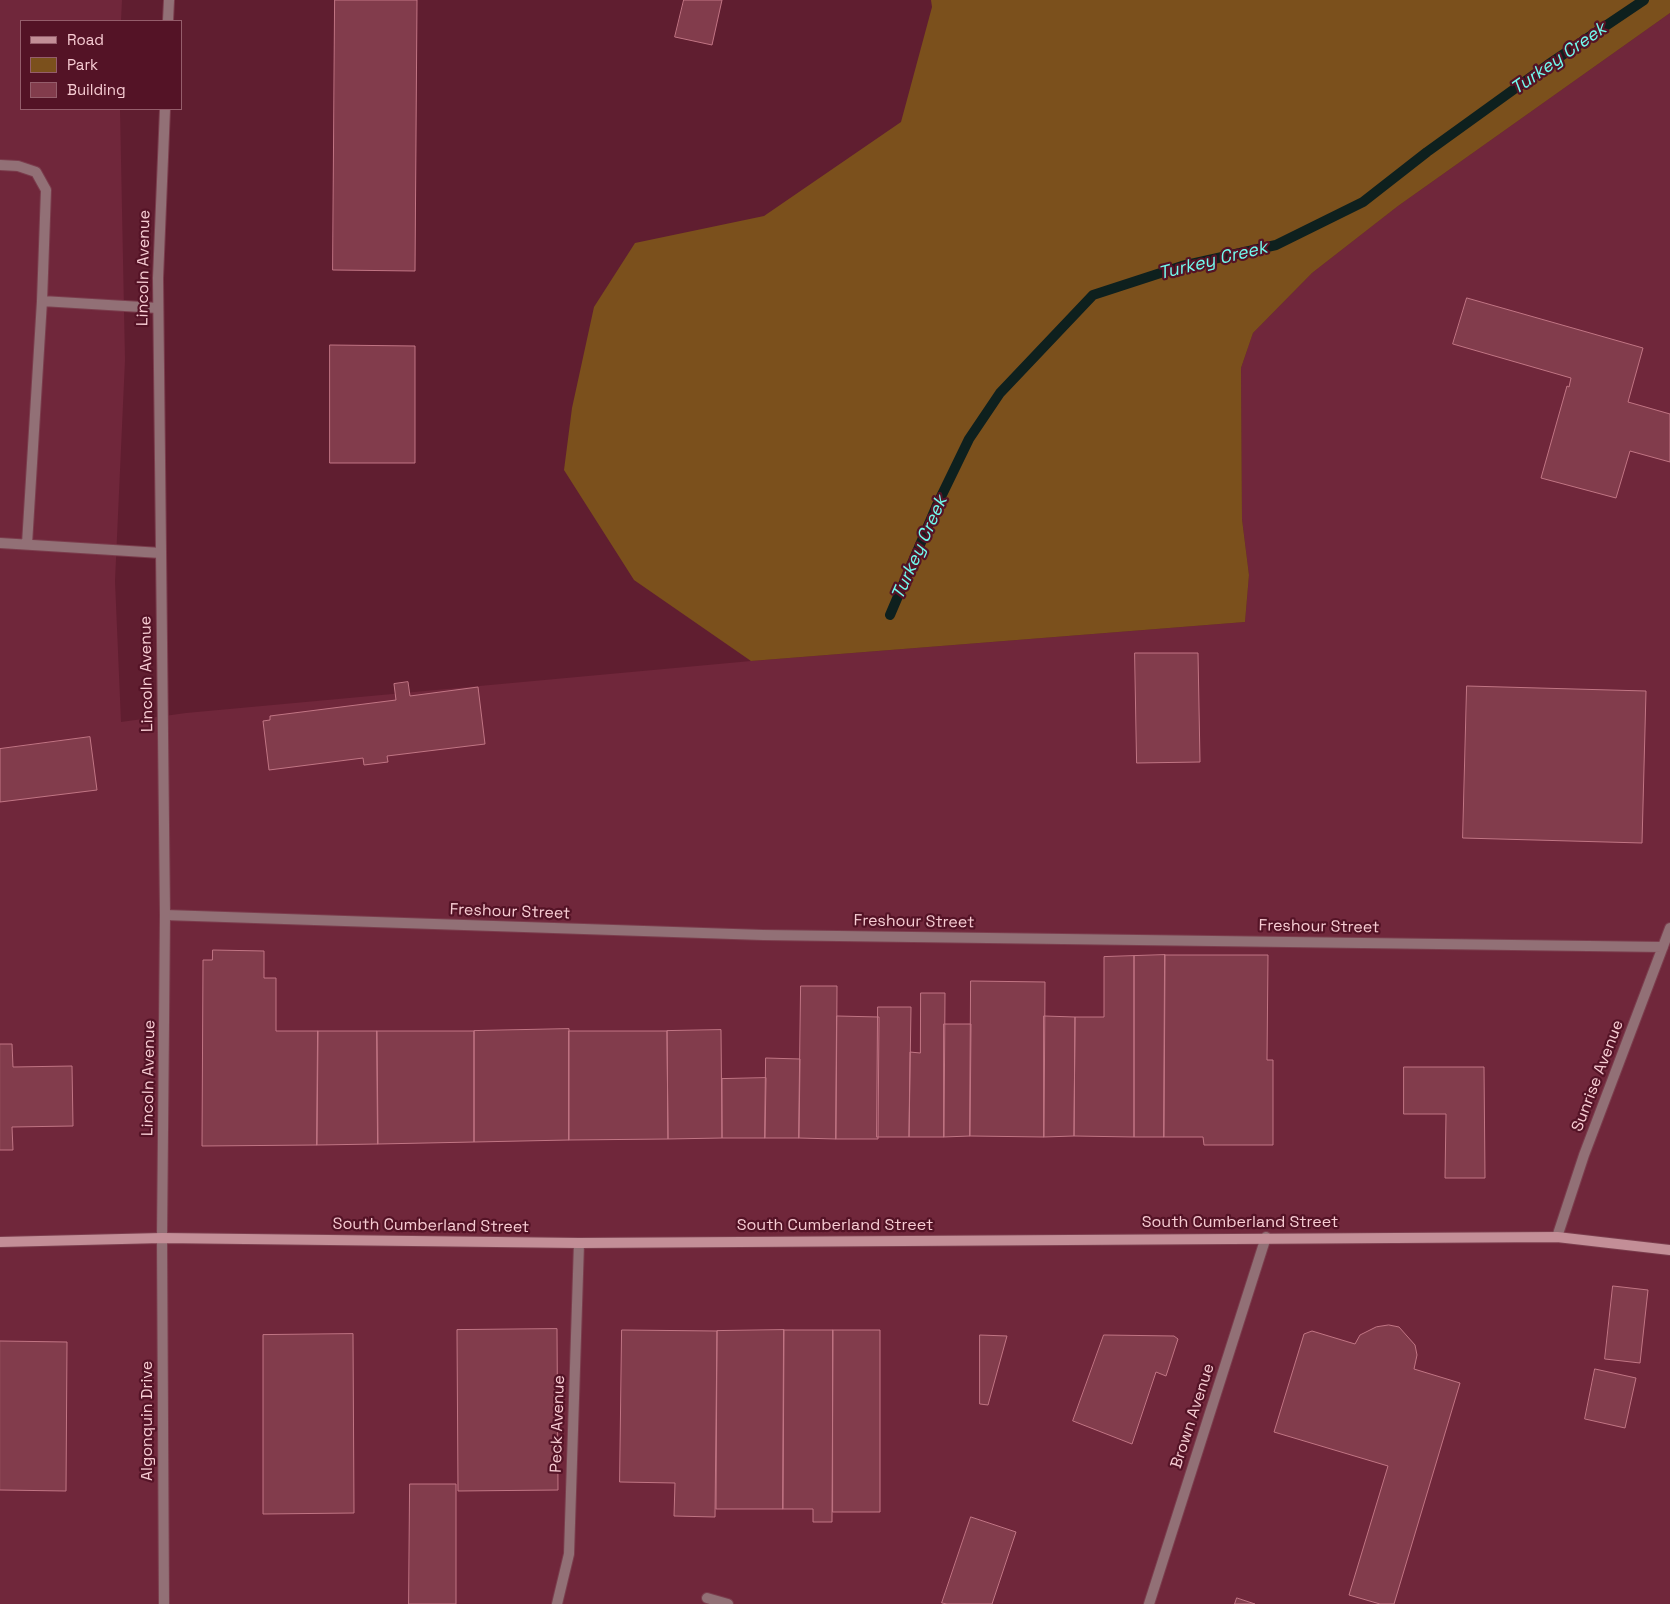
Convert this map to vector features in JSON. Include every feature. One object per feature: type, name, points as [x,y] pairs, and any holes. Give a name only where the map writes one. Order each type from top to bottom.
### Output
[{"type":"main road","name":"South Cumberland Street","points":[[0,1242],[162,1238],[579,1243],[1557,1236],[1670,1250]]},
{"type":"street","points":[[168,20],[169,0]]},
{"type":"street","name":"Lincoln Avenue","points":[[162,1238],[165,915],[158,308],[165,110]]},
{"type":"street","points":[[0,165],[18,166],[36,172],[46,190],[42,301],[27,544]]},
{"type":"street","points":[[42,301],[158,308]]},
{"type":"street","points":[[0,543],[161,553]]},
{"type":"street","name":"Freshour Street","points":[[165,915],[763,936],[1663,946]]},
{"type":"street","name":"Sunrise Avenue","points":[[1557,1236],[1584,1155],[1670,928]]},
{"type":"street","name":"Brown Avenue","points":[[1149,1604],[1266,1237]]},
{"type":"street","name":"Algonquin Drive","points":[[162,1238],[164,1604]]},
{"type":"street","name":"Peck Avenue","points":[[557,1604],[569,1554],[579,1243]]},
{"type":"street","points":[[707,1598],[728,1604]]},
{"type":"shaded area","points":[[0,0],[122,0],[121,20],[20,20],[20,110],[120,110],[125,360],[115,581],[121,722],[186,713],[751,661],[1245,622],[1249,575],[1242,519],[1241,368],[1253,333],[1312,273],[1398,206],[1670,13],[1670,1604],[0,1604]]},
{"type":"green space","points":[[931,0],[1670,0],[1670,13],[1398,206],[1312,273],[1253,333],[1241,368],[1242,519],[1249,575],[1245,622],[751,661],[634,580],[564,470],[572,408],[594,307],[635,243],[764,216],[901,122],[932,7]]},
{"type":"building","points":[[335,0],[417,0],[415,271],[333,270]]},
{"type":"building","points":[[684,0],[722,0],[712,45],[675,37]]},
{"type":"building","points":[[1467,298],[1643,348],[1628,402],[1670,414],[1670,462],[1630,451],[1616,498],[1541,478],[1567,386],[1569,387],[1571,378],[1453,344]]},
{"type":"building","points":[[330,345],[415,346],[415,463],[330,463]]},
{"type":"building","points":[[1135,653],[1198,653],[1200,762],[1137,763]]},
{"type":"building","points":[[408,682],[410,696],[478,687],[485,744],[387,756],[388,762],[364,765],[363,758],[269,770],[263,721],[270,720],[270,716],[396,700],[394,684]]},
{"type":"building","points":[[1467,686],[1646,691],[1642,843],[1463,838]]},
{"type":"building","points":[[90,737],[97,790],[0,802],[0,749]]},
{"type":"building","points":[[213,950],[264,951],[264,978],[276,978],[276,1031],[318,1031],[317,1145],[202,1146],[203,960],[212,960]]},
{"type":"building","points":[[1165,955],[1164,1137],[1134,1137],[1134,956]]},
{"type":"building","points":[[1165,955],[1268,955],[1267,1060],[1273,1060],[1273,1145],[1204,1145],[1203,1137],[1164,1137]]},
{"type":"building","points":[[1134,956],[1134,1137],[1074,1136],[1075,1017],[1104,1017],[1104,957]]},
{"type":"building","points":[[971,981],[1045,982],[1044,1137],[970,1136]]},
{"type":"building","points":[[801,986],[837,986],[836,1139],[799,1138]]},
{"type":"building","points":[[921,993],[945,993],[944,1137],[909,1137],[910,1052],[920,1053]]},
{"type":"building","points":[[878,1007],[911,1007],[909,1137],[877,1137]]},
{"type":"building","points":[[837,1016],[879,1017],[878,1139],[836,1139]]},
{"type":"building","points":[[1044,1016],[1075,1017],[1074,1136],[1044,1137]]},
{"type":"building","points":[[944,1024],[971,1024],[970,1136],[944,1137]]},
{"type":"building","points":[[569,1029],[569,1140],[474,1142],[474,1031]]},
{"type":"building","points":[[721,1030],[722,1138],[668,1139],[667,1031]]},
{"type":"building","points":[[318,1031],[377,1031],[378,1144],[317,1145]]},
{"type":"building","points":[[377,1031],[474,1031],[474,1142],[378,1144]]},
{"type":"building","points":[[569,1031],[667,1031],[668,1139],[569,1140]]},
{"type":"building","points":[[0,1044],[12,1044],[13,1067],[72,1066],[73,1126],[12,1127],[13,1150],[0,1150]]},
{"type":"building","points":[[766,1058],[800,1059],[799,1138],[765,1138]]},
{"type":"building","points":[[1404,1067],[1484,1067],[1485,1178],[1445,1178],[1446,1114],[1404,1114]]},
{"type":"building","points":[[766,1078],[765,1138],[722,1138],[722,1079]]},
{"type":"building","points":[[1613,1286],[1648,1290],[1640,1363],[1605,1359]]},
{"type":"building","points":[[1389,1325],[1399,1327],[1415,1345],[1417,1355],[1414,1369],[1460,1383],[1394,1604],[1380,1604],[1349,1595],[1388,1466],[1274,1432],[1304,1334],[1312,1331],[1355,1344],[1360,1335],[1376,1327]]},
{"type":"building","points":[[557,1329],[558,1490],[458,1491],[457,1330]]},
{"type":"building","points":[[622,1330],[717,1331],[715,1517],[674,1516],[675,1483],[620,1482]]},
{"type":"building","points":[[784,1330],[783,1509],[716,1509],[717,1331]]},
{"type":"building","points":[[784,1330],[833,1330],[832,1522],[813,1522],[813,1509],[783,1509]]},
{"type":"building","points":[[833,1330],[880,1330],[880,1512],[833,1512]]},
{"type":"building","points":[[353,1334],[354,1513],[263,1514],[263,1335]]},
{"type":"building","points":[[980,1335],[1007,1336],[988,1405],[980,1404]]},
{"type":"building","points":[[1104,1335],[1174,1336],[1178,1339],[1166,1376],[1156,1372],[1132,1444],[1073,1421]]},
{"type":"building","points":[[0,1341],[67,1342],[66,1491],[0,1490]]},
{"type":"building","points":[[1595,1369],[1636,1378],[1625,1428],[1585,1419]]},
{"type":"building","points":[[410,1484],[456,1484],[456,1604],[409,1604]]},
{"type":"building","points":[[971,1517],[1016,1532],[992,1604],[942,1603]]},
{"type":"building","points":[[1237,1598],[1255,1604],[1235,1604]]},
{"type":"waterway","name":"Turkey Creek","points":[[890,615],[937,505],[969,439],[1000,393],[1093,295],[1182,266],[1276,245],[1363,202],[1427,152],[1549,64],[1644,0]]}]
